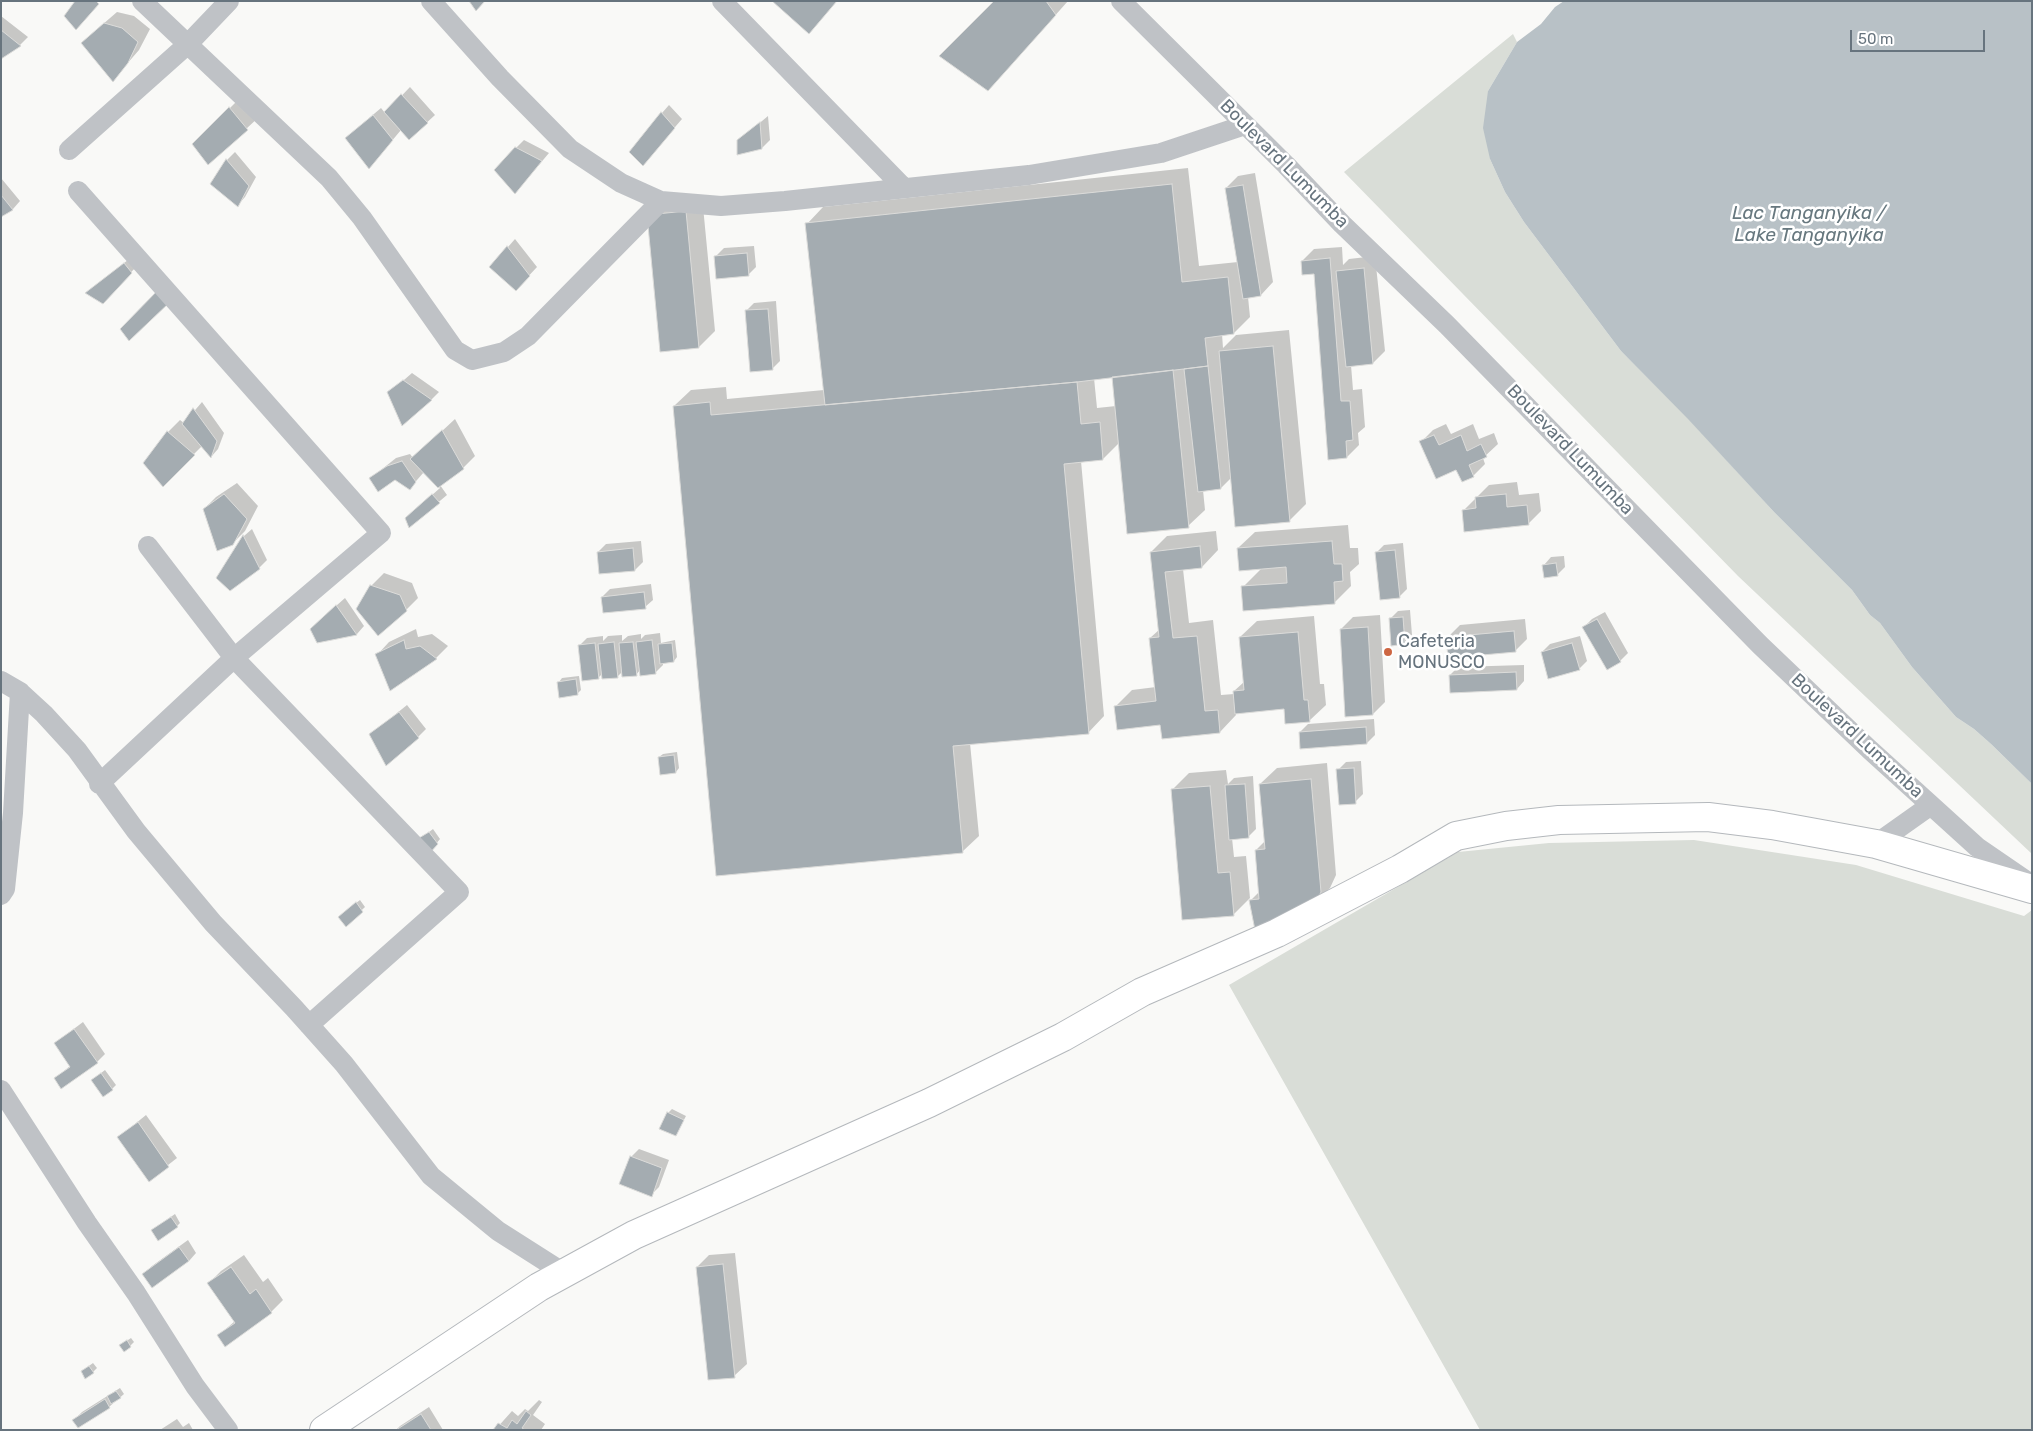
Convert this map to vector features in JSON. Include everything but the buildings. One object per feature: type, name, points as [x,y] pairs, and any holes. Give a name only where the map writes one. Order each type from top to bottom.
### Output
[{"type":"street","points":[[142,1],[329,178],[362,218],[455,350],[472,360],[504,352],[528,336],[661,201]]},
{"type":"street","points":[[69,150],[188,44],[229,1]]},
{"type":"street","points":[[431,1],[500,78],[570,149],[620,183],[661,201],[721,206],[1029,175],[1152,154],[1185,146],[1245,124]]},
{"type":"street","points":[[722,1],[904,188]]},
{"type":"street","name":"Boulevard Lumumba","points":[[1120,1],[1245,124],[1342,224],[1447,325],[1760,645],[1869,750],[1977,847],[2032,885]]},
{"type":"street","points":[[78,191],[381,533],[234,658],[100,784]]},
{"type":"street","points":[[148,546],[234,658],[459,892],[309,1025]]},
{"type":"street","points":[[1,681],[20,692],[44,714],[76,750],[136,832],[213,923],[344,1064],[431,1176],[498,1231],[564,1273]]},
{"type":"street","points":[[1,895],[5,889],[20,692]]},
{"type":"street","points":[[1876,844],[1931,805]]},
{"type":"street","points":[[324,1430],[539,1287],[634,1234],[938,1099],[1063,1037],[1142,992],[1277,933],[1400,869],[1456,836],[1506,826],[1559,820],[1708,816],[1772,825],[1876,844],[2032,889]]},
{"type":"street","points":[[1,1090],[86,1223],[136,1293],[195,1386],[228,1430]]},
{"type":"shaded area","points":[[1513,34],[1517,42],[1488,91],[1490,159],[1505,192],[1524,222],[1621,351],[1688,418],[1774,512],[1852,590],[1870,615],[1880,623],[1912,667],[1956,717],[1974,729],[2032,784],[2032,854],[1738,576],[1344,172]]},
{"type":"shaded area","points":[[1694,840],[1856,865],[2024,916],[2032,910],[2032,1430],[1480,1430],[1229,985],[1458,852],[1549,843]]},
{"type":"water","name":"Lac Tanganyika / Lake Tanganyika","points":[[1564,1],[2032,1],[2032,784],[1974,729],[1956,717],[1912,667],[1880,623],[1870,615],[1852,590],[1774,512],[1688,419],[1621,351],[1524,222],[1505,192],[1490,159],[1483,128],[1488,91],[1517,42],[1541,24],[1555,7]]},
{"type":"place","name":"Cafeteria MONUSCO","points":[[1388,652]]}]
